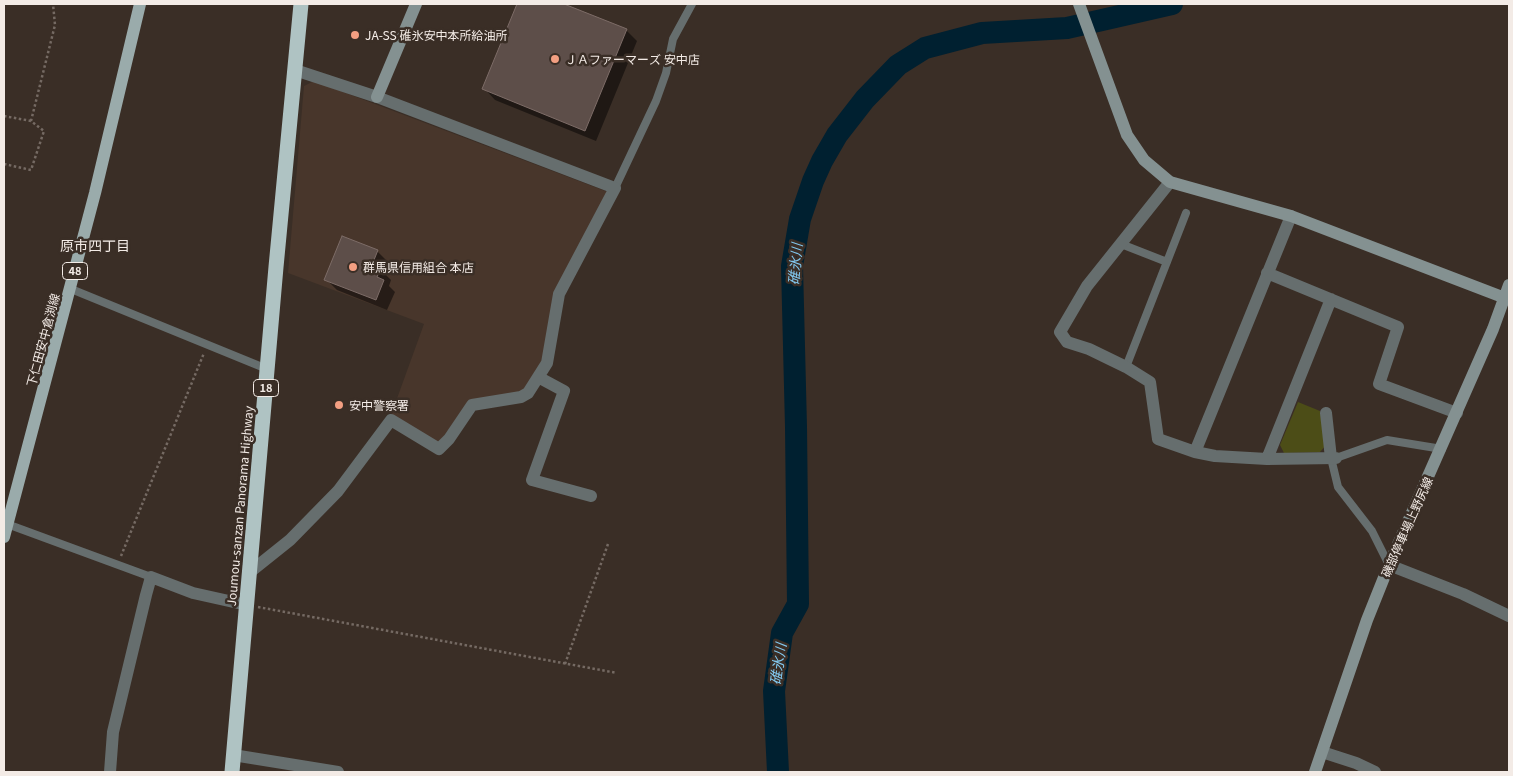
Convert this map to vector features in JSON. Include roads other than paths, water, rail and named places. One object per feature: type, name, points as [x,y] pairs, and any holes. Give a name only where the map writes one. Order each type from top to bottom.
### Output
[{"type":"highway","name":"Joumou-sanzan Panorama Highway","points":[[232,772],[301,4]]},
{"type":"main road","name":"下仁田安中倉渕線","points":[[4,537],[96,193],[140,4]]},
{"type":"street","points":[[377,97],[416,4]]},
{"type":"street","points":[[1079,4],[1127,135],[1144,160],[1170,182],[1290,216],[1505,298]]},
{"type":"street","points":[[250,572],[290,540],[338,491],[391,420],[438,449],[449,438],[472,405],[521,397],[528,393],[547,363],[559,294],[615,188],[377,97],[295,70]]},
{"type":"street","points":[[1170,182],[1087,286],[1060,332],[1066,342],[1126,366],[1150,382],[1158,439],[1195,452],[1215,456],[1267,459],[1334,458],[1326,412]]},
{"type":"street","points":[[1195,452],[1290,216]]},
{"type":"street","points":[[1268,273],[1398,327],[1379,384],[1457,413]]},
{"type":"street","name":"磯部停車場上野尻線","points":[[1316,772],[1367,620],[1389,565],[1457,413],[1509,285]]},
{"type":"street","points":[[1267,459],[1331,299]]},
{"type":"street","points":[[538,377],[564,391],[532,480],[591,496]]},
{"type":"street","points":[[1389,565],[1463,594],[1509,616]]},
{"type":"street","points":[[110,772],[113,732],[151,577],[193,593],[247,605]]},
{"type":"street","points":[[1322,752],[1356,763],[1375,772]]},
{"type":"street","points":[[233,754],[338,772]]},
{"type":"lane","points":[[615,188],[656,101],[666,72],[673,39],[692,4]]},
{"type":"lane","points":[[1126,366],[1186,213]]},
{"type":"lane","points":[[1120,244],[1167,262]]},
{"type":"lane","points":[[71,289],[267,369]]},
{"type":"lane","points":[[1389,565],[1372,531],[1338,487],[1334,458],[1387,440],[1442,448]]},
{"type":"lane","points":[[7,524],[151,577]]},
{"type":"waterway","name":"碓氷川","points":[[778,772],[774,691],[782,633],[798,604],[792,266],[800,219],[822,161],[837,135],[865,99],[898,65],[925,48],[982,33],[1067,28],[1172,4]]},
{"type":"place","name":"JA-SS 碓氷安中本所給油所","points":[[355,35]]},
{"type":"place","name":"ＪＡファーマーズ 安中店","points":[[555,59]]},
{"type":"place","name":"群馬県信用組合 本店","points":[[353,267]]},
{"type":"place","name":"安中警察署","points":[[339,405]]},
{"type":"district","name":"原市四丁目","points":[[95,246]]}]
